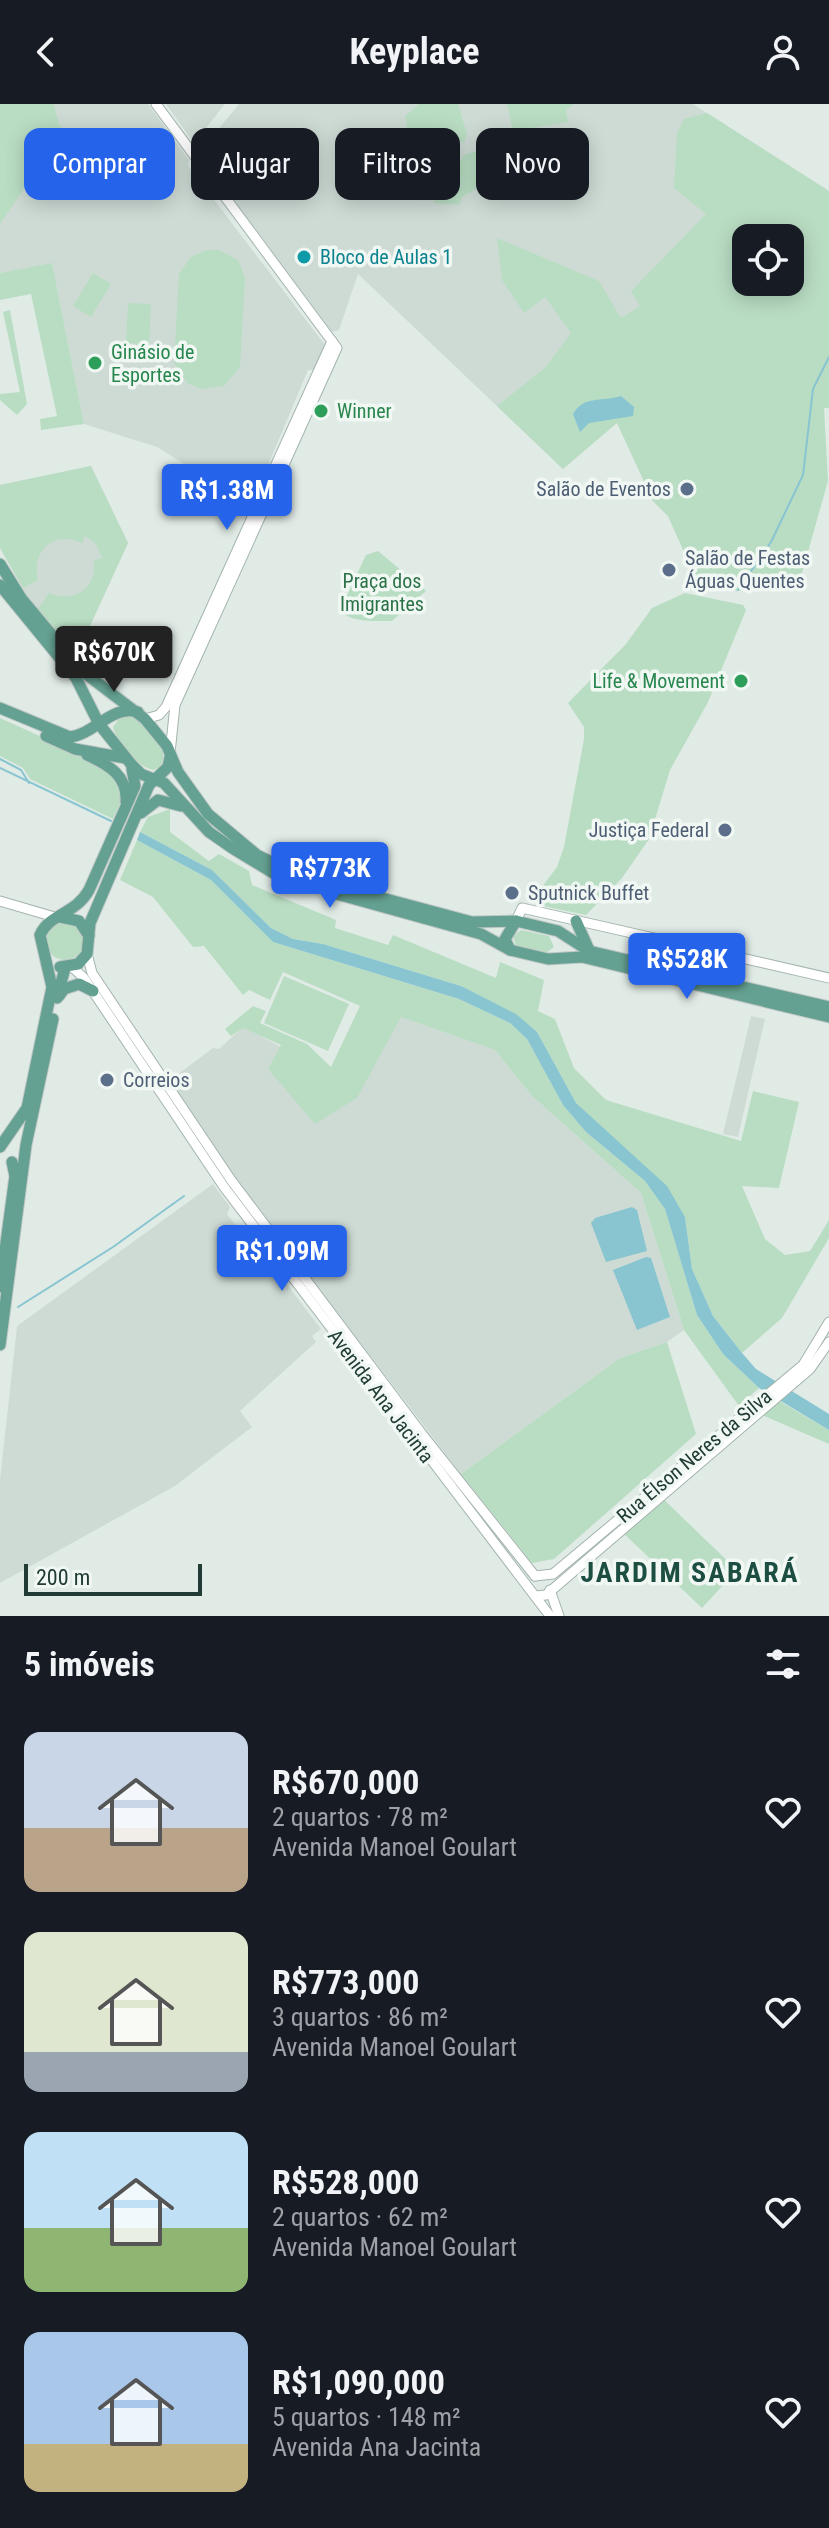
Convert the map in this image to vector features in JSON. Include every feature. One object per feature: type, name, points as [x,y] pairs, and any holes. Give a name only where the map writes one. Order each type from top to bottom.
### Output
[{"type":"main road","points":[[0,564],[21,598],[82,671],[142,715],[167,746],[180,777],[221,827],[283,870],[472,922],[516,921],[558,931],[589,951],[829,1007]]},
{"type":"main road","points":[[0,585],[76,678],[99,724],[128,761],[141,774],[164,783],[188,810],[232,848],[283,879],[481,934],[510,950],[548,959],[582,957],[829,1017]]},
{"type":"main road","points":[[0,708],[70,737],[121,710],[142,715]]},
{"type":"main road","points":[[0,715],[110,766],[119,775],[127,793],[130,815]]},
{"type":"main road","points":[[75,749],[128,761]]},
{"type":"main road","points":[[1,1145],[22,1119],[29,1100],[52,987],[39,944],[43,928],[82,903],[130,815],[155,778],[168,767],[170,757]]},
{"type":"main road","points":[[0,1345],[26,1148],[56,1000],[68,967],[87,954],[90,923],[130,815],[135,786],[128,761]]},
{"type":"main road","points":[[130,815],[158,800],[173,802],[188,810]]},
{"type":"main road","points":[[59,917],[79,921],[90,937]]},
{"type":"main road","points":[[510,950],[505,939],[516,921]]},
{"type":"main road","points":[[576,921],[589,951]]},
{"type":"main road","points":[[548,959],[560,948],[558,931]]},
{"type":"main road","points":[[46,959],[68,967]]},
{"type":"main road","points":[[56,1000],[72,985],[79,984],[93,991]]},
{"type":"main road","points":[[1,1145],[16,1136],[26,1148]]},
{"type":"main road","points":[[0,1287],[15,1176],[1,1145]]},
{"type":"main road","points":[[7,1162],[20,1161],[26,1148]]},
{"type":"street","points":[[156,104],[335,345]]},
{"type":"street","points":[[142,715],[159,715],[166,707],[335,345]]},
{"type":"street","points":[[170,757],[175,705],[335,345]]},
{"type":"street","points":[[0,901],[59,917]]},
{"type":"street","points":[[516,921],[522,908],[829,978]]},
{"type":"street","points":[[31,909],[43,928]]},
{"type":"street","name":"Avenida Ana Jacinta","points":[[87,954],[92,973],[252,1217]]},
{"type":"street","name":"Avenida Ana Jacinta","points":[[68,967],[93,991],[252,1217],[550,1616]]},
{"type":"street","name":"Avenida Ana Jacinta","points":[[285,1261],[551,1588]]},
{"type":"street","name":"Rua Élson Neres da Silva","points":[[800,1372],[829,1322]]},
{"type":"street","name":"Rua Élson Neres da Silva","points":[[532,1592],[542,1597],[800,1372],[821,1359],[829,1342]]},
{"type":"street","name":"Rua Élson Neres da Silva","points":[[539,1576],[553,1574],[761,1406]]},
{"type":"street","points":[[532,1592],[539,1576]]},
{"type":"street","points":[[551,1588],[559,1616]]},
{"type":"shaded area","points":[[0,104],[148,104],[166,128],[24,128],[24,200],[175,200],[175,141],[189,160],[191,200],[214,200],[325,345],[315,370],[308,370],[251,506],[157,447],[84,424],[52,264],[0,273]]},
{"type":"shaded area","points":[[166,104],[225,104],[206,128],[191,128],[191,139]]},
{"type":"shaded area","points":[[239,104],[693,104],[829,191],[804,266],[804,224],[732,224],[732,296],[794,296],[698,583],[668,516],[653,501],[617,422],[563,469],[358,274],[339,330],[332,332],[234,200],[319,200],[319,128],[219,128]]},
{"type":"shaded area","points":[[91,466],[128,543],[77,654],[27,596],[0,548],[0,485]]},
{"type":"shaded area","points":[[374,1007],[495,1050],[532,1096],[641,1193],[684,1330],[667,1342],[620,1358],[461,1474],[235,1179],[172,1085],[173,1078],[213,1048],[219,1049],[243,1027],[337,1076]]},
{"type":"shaded area","points":[[751,1016],[765,1019],[738,1137],[723,1134]]},
{"type":"shaded area","points":[[213,1184],[230,1207],[227,1214],[240,1231],[246,1230],[270,1262],[266,1266],[275,1277],[279,1274],[321,1329],[312,1336],[316,1342],[240,1411],[252,1427],[175,1486],[0,1583],[0,1479],[17,1326]]},
{"type":"green space","points":[[0,104],[54,104],[59,125],[63,128],[24,128],[24,188],[0,224]]},
{"type":"green space","points":[[419,104],[458,104],[467,134],[464,143],[460,141],[460,128],[407,128],[405,116]]},
{"type":"green space","points":[[507,104],[574,104],[566,110],[568,122],[512,128]]},
{"type":"green space","points":[[707,113],[829,191],[829,408],[824,408],[828,481],[802,573],[765,588],[738,591],[698,583],[668,516],[653,501],[617,423],[563,469],[497,406],[545,368],[571,333],[545,297],[524,313],[502,280],[497,238],[599,281],[621,318],[640,306],[631,291],[706,214],[674,188],[677,133],[684,119]]},
{"type":"green space","points":[[476,151],[476,189],[462,197],[459,205],[433,203],[435,200],[460,200],[460,162],[465,154]]},
{"type":"green space","points":[[207,250],[219,250],[238,260],[245,278],[240,367],[224,386],[201,389],[187,383],[174,363],[179,274],[191,257]]},
{"type":"green space","points":[[52,263],[84,424],[41,430],[40,419],[57,416],[31,294],[0,300],[0,273]]},
{"type":"green space","points":[[93,273],[111,284],[91,317],[73,306]]},
{"type":"green space","points":[[128,303],[151,304],[149,344],[126,343]]},
{"type":"green space","points":[[10,310],[27,404],[17,415],[0,400],[0,394],[20,392],[3,312]]},
{"type":"green space","points":[[91,466],[128,543],[77,654],[38,609],[49,593],[75,595],[88,586],[94,560],[102,558],[96,544],[85,536],[82,543],[62,539],[54,541],[41,552],[38,580],[23,588],[0,548],[0,485]]},
{"type":"green space","name":"Praça dos Imigrantes","points":[[378,551],[426,591],[392,621],[350,617],[340,610],[366,555]]},
{"type":"green space","points":[[685,593],[743,605],[746,610],[708,702],[670,770],[649,839],[622,878],[586,915],[538,905],[535,896],[557,867],[564,847],[584,739],[584,727],[568,703],[626,644],[652,608]]},
{"type":"green space","points":[[121,716],[134,716],[164,751],[162,765],[154,770],[148,768],[129,753],[113,727]]},
{"type":"green space","points":[[0,718],[108,767],[123,797],[113,819],[30,779],[23,768],[0,756]]},
{"type":"green space","points":[[170,809],[170,832],[209,861],[219,854],[249,871],[252,885],[336,920],[335,928],[388,945],[393,935],[496,978],[500,962],[544,980],[538,1011],[555,1019],[574,1068],[606,1100],[741,1141],[753,1091],[799,1102],[779,1188],[742,1186],[765,1239],[785,1255],[810,1251],[829,1220],[829,1238],[782,1318],[742,1353],[713,1316],[692,1269],[685,1217],[576,1103],[537,1032],[461,986],[323,944],[293,939],[271,928],[212,870],[140,832],[148,817]]},
{"type":"green space","points":[[137,840],[211,880],[273,942],[459,999],[510,1023],[527,1039],[563,1105],[586,1132],[645,1181],[665,1209],[697,1315],[723,1354],[759,1388],[739,1406],[684,1330],[641,1193],[532,1096],[495,1050],[401,1017],[357,1098],[315,1124],[268,1069],[281,1045],[243,1028],[231,1036],[225,1029],[253,1006],[266,1011],[260,1023],[307,1044],[331,1067],[360,1006],[283,972],[270,1000],[249,990],[243,995],[204,946],[193,947],[153,897],[120,880]]},
{"type":"green space","points":[[65,922],[79,927],[84,941],[79,955],[65,960],[51,955],[46,941],[51,927]]},
{"type":"green space","points":[[521,930],[549,936],[554,947],[546,953],[516,946],[513,936]]},
{"type":"green space","points":[[284,976],[349,1004],[328,1051],[264,1023]]},
{"type":"green space","points":[[667,1342],[696,1434],[554,1559],[532,1563],[461,1474],[620,1358]]},
{"type":"green space","points":[[779,1401],[829,1430],[829,1444],[762,1415]]},
{"type":"green space","points":[[660,1496],[737,1570],[702,1608],[620,1530]]},
{"type":"water","points":[[621,396],[634,407],[633,416],[589,423],[580,432],[573,414],[577,408],[588,402]]},
{"type":"water","points":[[140,832],[212,870],[271,928],[293,939],[323,944],[461,986],[516,1014],[537,1032],[576,1103],[667,1186],[685,1217],[692,1269],[713,1316],[756,1369],[829,1414],[829,1430],[759,1388],[723,1354],[697,1315],[665,1209],[645,1181],[586,1132],[563,1105],[527,1039],[510,1023],[459,999],[273,942],[211,880],[137,840]]},
{"type":"water","points":[[632,1207],[637,1210],[647,1251],[606,1262],[591,1223],[595,1218]]},
{"type":"water","points":[[646,1257],[651,1258],[670,1317],[637,1330],[613,1270]]},
{"type":"waterway","points":[[738,590],[771,542],[803,475],[813,389],[829,357]]},
{"type":"waterway","points":[[0,759],[21,770],[29,783]]},
{"type":"waterway","points":[[0,768],[111,821]]},
{"type":"waterway","points":[[18,1307],[113,1247],[184,1196]]},
{"type":"place","name":"Bloco de Aulas 1","points":[[304,257]]},
{"type":"place","name":"Ginásio de Esportes","points":[[95,363]]},
{"type":"place","name":"Winner","points":[[321,411]]},
{"type":"place","name":"Salão de Eventos","points":[[687,489]]},
{"type":"place","name":"Salão de Festas Águas Quentes","points":[[669,570]]},
{"type":"place","name":"Life & Movement","points":[[741,681]]},
{"type":"place","name":"Justiça Federal","points":[[725,830]]},
{"type":"place","name":"Sputnick Buffet","points":[[512,893]]},
{"type":"place","name":"Correios","points":[[107,1080]]},
{"type":"district","name":"JARDIM SABARÁ","points":[[690,1572]]}]
